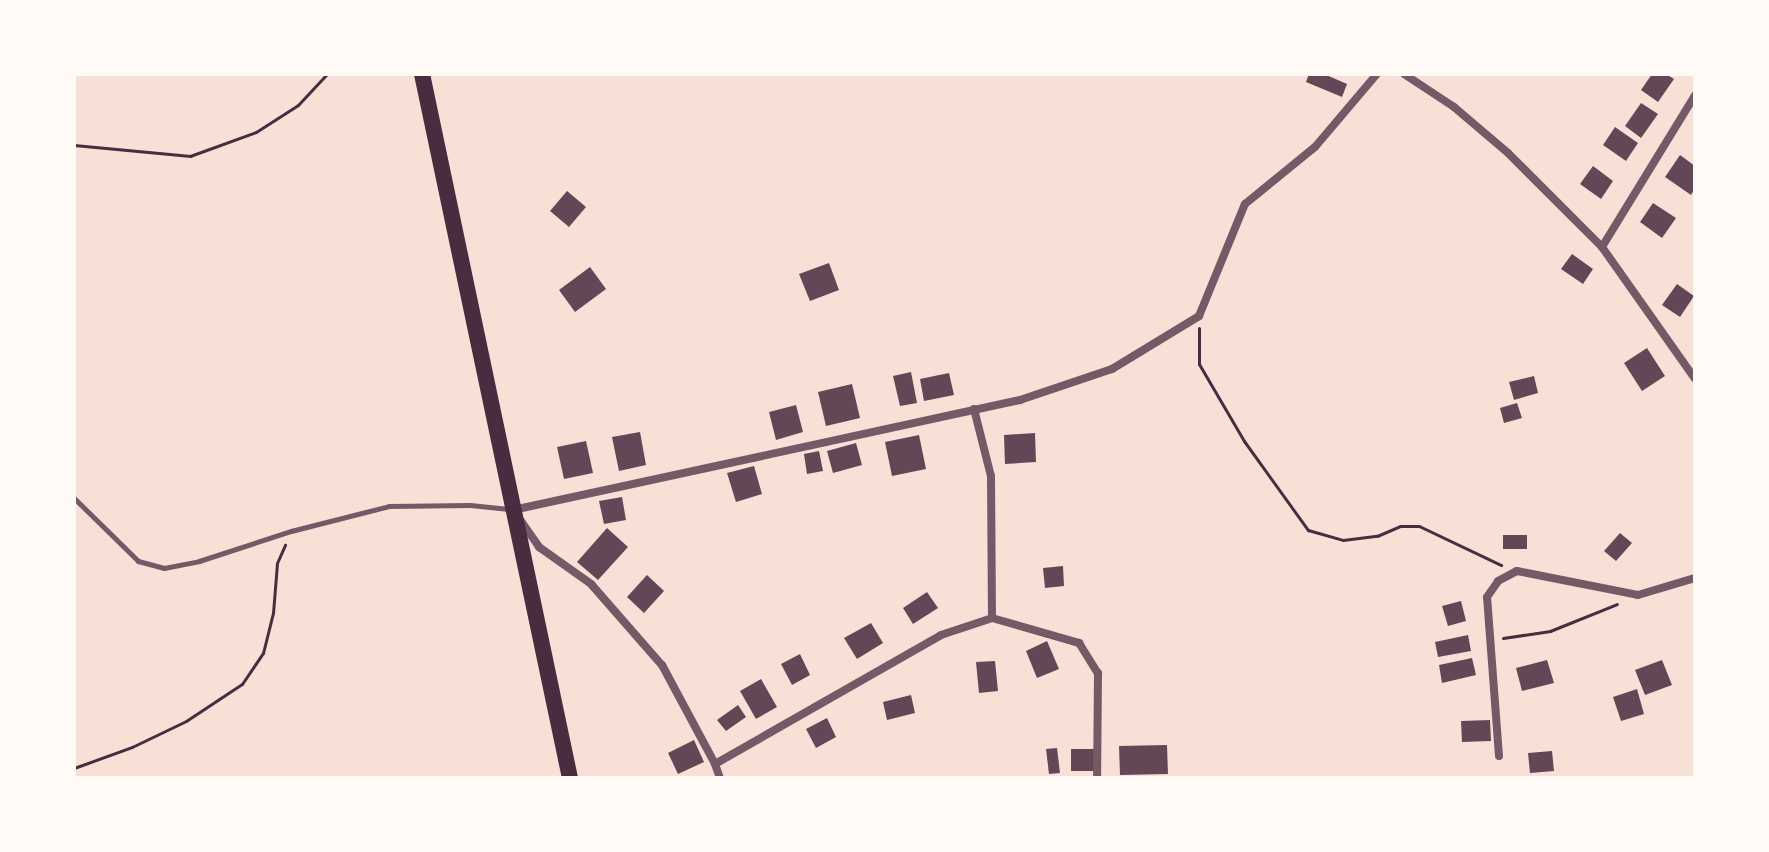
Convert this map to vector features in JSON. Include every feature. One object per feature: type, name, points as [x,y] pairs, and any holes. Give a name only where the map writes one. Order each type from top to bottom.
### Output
[{"type":"main road","points":[[422,74],[570,778]]},
{"type":"street","points":[[720,778],[662,665],[591,584],[539,547],[512,509],[1020,400],[1112,369],[1199,316],[1245,204],[1315,147],[1377,74]]},
{"type":"street","points":[[1404,74],[1454,107],[1497,144],[1602,247],[1695,379]]},
{"type":"street","points":[[1602,247],[1695,95]]},
{"type":"street","points":[[974,409],[991,476],[992,618]]},
{"type":"street","points":[[1499,756],[1487,597],[1498,581],[1517,571],[1638,595],[1695,578]]},
{"type":"street","points":[[715,764],[941,635],[992,618],[1079,643],[1098,673],[1097,778]]},
{"type":"lane","points":[[74,498],[138,561],[164,568],[199,561],[291,531],[389,506],[470,505],[512,509]]},
{"type":"path","points":[[74,145],[190,156],[256,132],[298,105],[327,74]]},
{"type":"path","points":[[1199,316],[1199,364],[1244,441],[1308,530],[1343,540],[1377,536],[1400,526],[1419,526],[1517,571]]},
{"type":"path","points":[[74,768],[132,747],[186,721],[242,684],[263,653],[273,613],[277,563],[291,531]]},
{"type":"path","points":[[1491,639],[1550,631],[1638,595]]},
{"type":"building","points":[[1309,74],[1324,74],[1347,84],[1342,97],[1306,82]]},
{"type":"building","points":[[1652,74],[1666,74],[1674,79],[1658,102],[1641,90]]},
{"type":"building","points":[[1641,103],[1658,114],[1641,138],[1625,126]]},
{"type":"building","points":[[1615,127],[1638,143],[1626,161],[1603,145]]},
{"type":"building","points":[[1680,155],[1695,166],[1695,188],[1691,195],[1665,177]]},
{"type":"building","points":[[1593,166],[1613,181],[1601,199],[1580,184]]},
{"type":"building","points":[[567,191],[586,207],[569,227],[550,211]]},
{"type":"building","points":[[1653,203],[1676,218],[1662,238],[1640,222]]},
{"type":"building","points":[[1572,254],[1593,269],[1583,284],[1561,269]]},
{"type":"building","points":[[829,263],[839,290],[810,301],[799,274]]},
{"type":"building","points":[[590,267],[606,289],[575,312],[559,290]]},
{"type":"building","points":[[1677,284],[1694,296],[1680,317],[1662,305]]},
{"type":"building","points":[[1647,348],[1665,376],[1642,391],[1624,363]]},
{"type":"building","points":[[911,372],[917,403],[900,406],[893,376]]},
{"type":"building","points":[[949,373],[954,395],[924,401],[920,379]]},
{"type":"building","points":[[1534,376],[1538,393],[1514,400],[1509,382]]},
{"type":"building","points":[[852,384],[860,418],[826,426],[818,392]]},
{"type":"building","points":[[1517,403],[1522,418],[1504,423],[1500,408]]},
{"type":"building","points":[[796,405],[803,432],[776,440],[769,412]]},
{"type":"building","points":[[640,432],[646,465],[619,471],[612,437]]},
{"type":"building","points":[[1035,433],[1036,462],[1005,464],[1004,435]]},
{"type":"building","points":[[919,435],[926,469],[892,476],[885,442]]},
{"type":"building","points":[[586,441],[593,473],[564,479],[557,447]]},
{"type":"building","points":[[856,443],[862,465],[833,473],[827,451]]},
{"type":"building","points":[[819,451],[823,471],[807,474],[804,454]]},
{"type":"building","points":[[754,466],[762,494],[736,502],[727,473]]},
{"type":"building","points":[[622,497],[626,520],[604,524],[599,501]]},
{"type":"building","points":[[607,528],[628,547],[598,580],[577,562]]},
{"type":"building","points":[[1620,533],[1632,543],[1616,561],[1604,551]]},
{"type":"building","points":[[1503,535],[1527,535],[1527,549],[1503,549]]},
{"type":"building","points":[[1063,566],[1064,586],[1045,588],[1043,568]]},
{"type":"building","points":[[647,575],[664,591],[644,613],[627,597]]},
{"type":"building","points":[[927,592],[938,608],[913,624],[903,608]]},
{"type":"building","points":[[1461,601],[1466,621],[1448,626],[1442,606]]},
{"type":"building","points":[[871,623],[883,643],[857,659],[844,638]]},
{"type":"building","points":[[1468,635],[1471,651],[1438,657],[1435,642]]},
{"type":"building","points":[[1047,641],[1059,669],[1037,678],[1026,651]]},
{"type":"building","points":[[800,654],[810,675],[792,685],[781,664]]},
{"type":"building","points":[[1472,658],[1476,675],[1442,683],[1439,665]]},
{"type":"building","points":[[1547,660],[1554,683],[1522,691],[1516,668]]},
{"type":"building","points":[[1662,660],[1672,685],[1645,695],[1635,670]]},
{"type":"building","points":[[995,661],[998,691],[979,693],[976,662]]},
{"type":"building","points":[[761,679],[777,707],[756,719],[740,691]]},
{"type":"building","points":[[1637,689],[1644,714],[1621,721],[1613,697]]},
{"type":"building","points":[[911,695],[915,713],[887,720],[883,702]]},
{"type":"building","points":[[738,705],[746,717],[726,731],[717,720]]},
{"type":"building","points":[[827,718],[836,737],[816,748],[806,729]]},
{"type":"building","points":[[1490,720],[1491,741],[1462,742],[1461,721]]},
{"type":"building","points":[[694,740],[704,762],[678,774],[668,753]]},
{"type":"building","points":[[1167,745],[1168,774],[1120,775],[1119,746]]},
{"type":"building","points":[[1057,748],[1060,773],[1049,774],[1046,749]]},
{"type":"building","points":[[1071,749],[1094,749],[1094,771],[1071,771]]},
{"type":"building","points":[[1552,751],[1554,771],[1530,773],[1528,753]]}]
